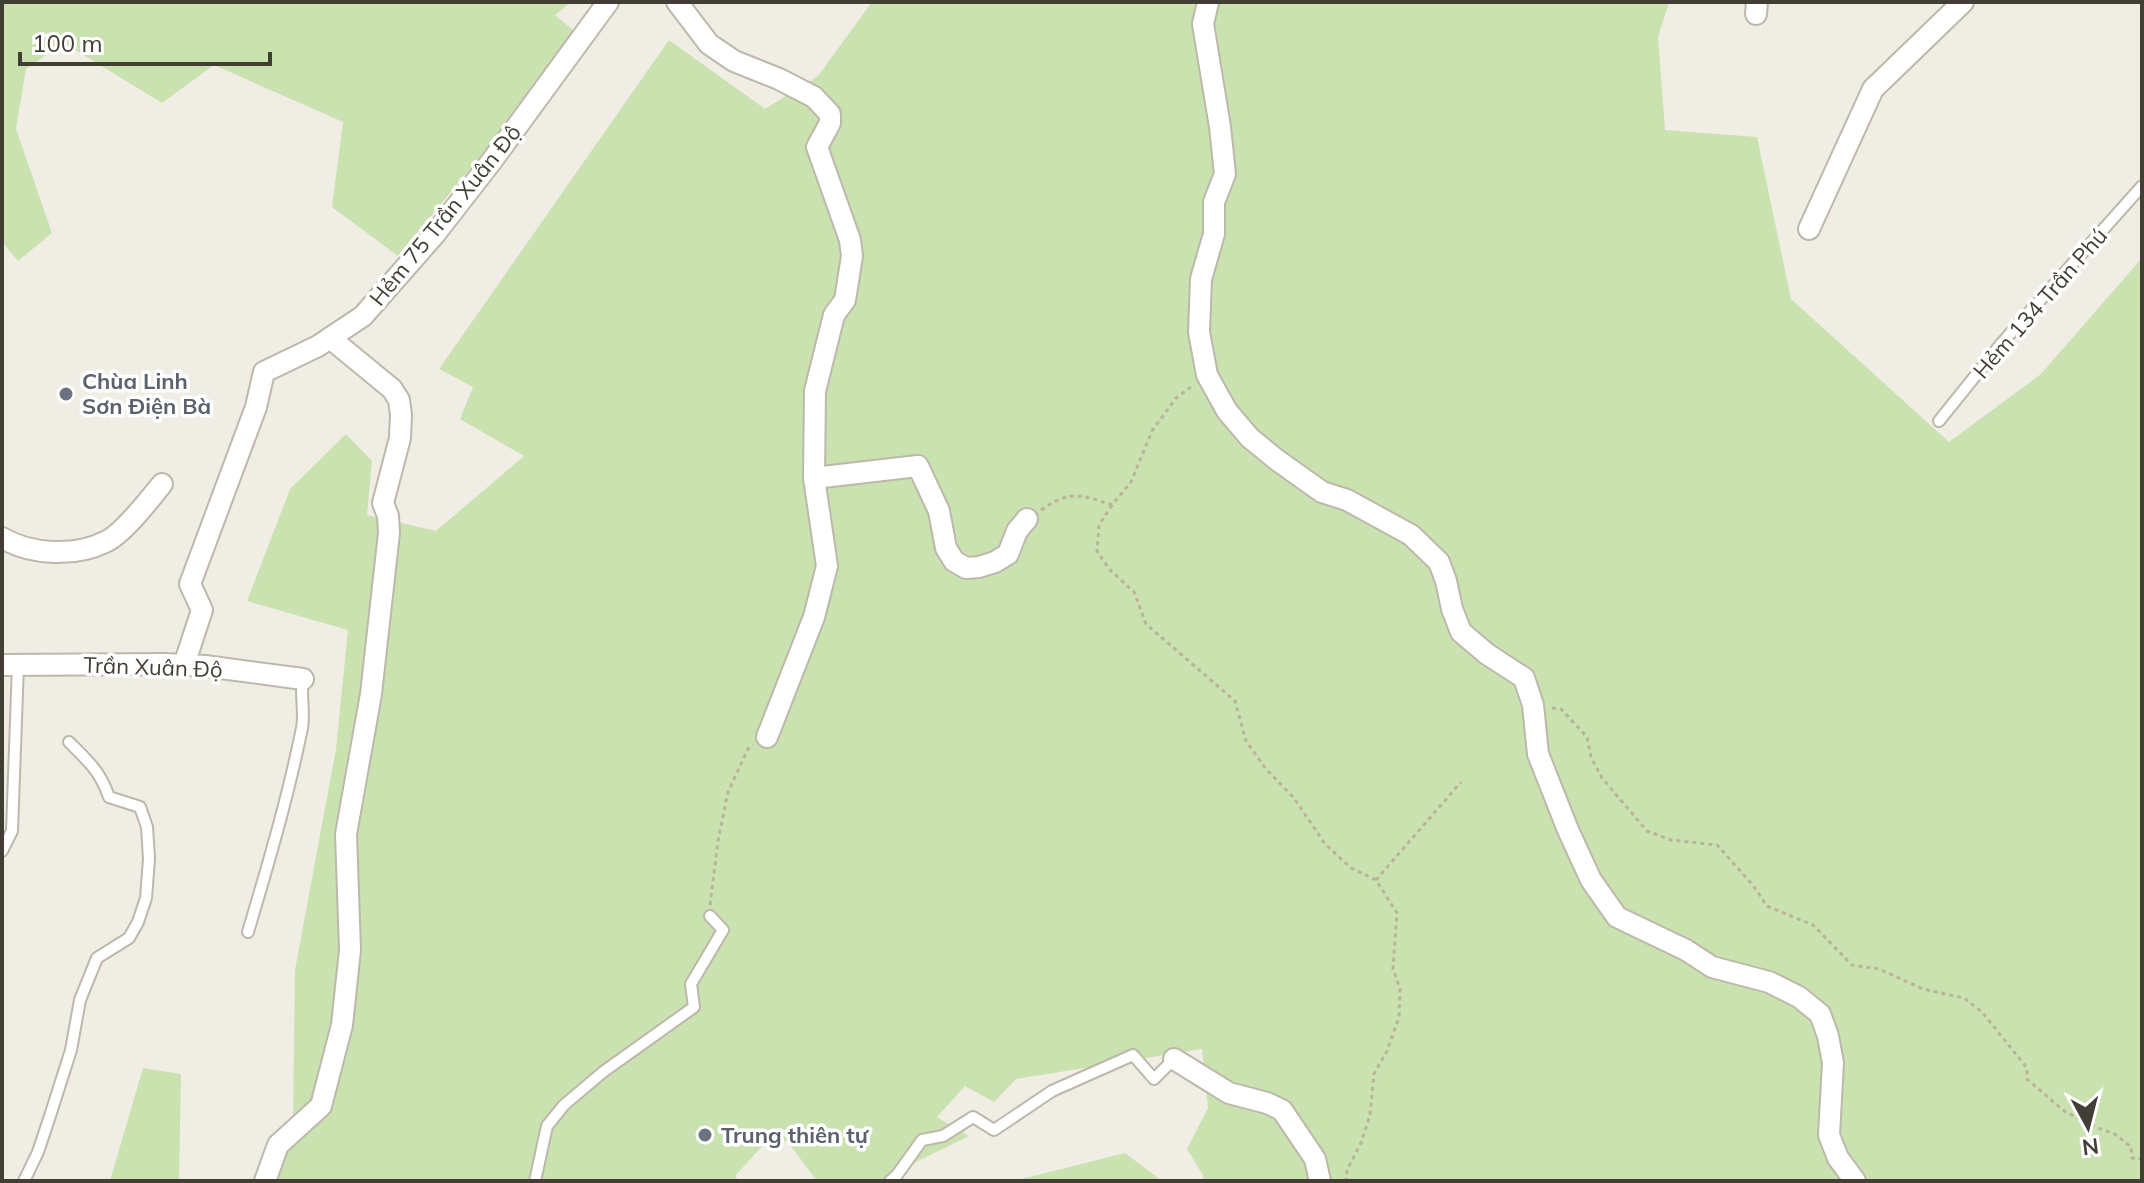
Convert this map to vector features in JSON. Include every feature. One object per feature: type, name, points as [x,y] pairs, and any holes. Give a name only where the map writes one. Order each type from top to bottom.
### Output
[{"type":"street","name":"Hẻm 75 Trần Xuân Độ","points":[[184,665],[202,610],[190,584],[256,407],[264,372],[330,338],[363,316],[435,234],[608,2]]},
{"type":"street","points":[[677,2],[709,44],[734,61],[814,97],[830,114],[830,123],[817,147],[850,240],[852,256],[845,300],[834,315],[815,391],[814,478],[827,566],[814,617],[767,737]]},
{"type":"street","points":[[1208,2],[1203,24],[1225,174],[1214,202],[1214,234],[1201,279],[1199,332],[1207,375],[1227,411],[1250,438],[1277,460],[1322,492],[1347,500],[1411,535],[1439,562],[1461,632],[1487,654],[1524,678],[1533,705],[1538,754],[1591,880],[1617,917],[1686,950],[1712,967],[1769,982],[1799,997],[1820,1014],[1833,1063],[1829,1135],[1838,1158],[1855,1181]]},
{"type":"street","points":[[1809,229],[1873,89],[1963,2]]},
{"type":"street","points":[[265,1181],[278,1145],[321,1106],[342,1025],[350,950],[346,834],[371,694],[389,533],[383,503],[400,438],[399,400],[392,389],[330,338]]},
{"type":"street","points":[[814,478],[918,466],[939,511],[946,548],[954,561],[966,568],[995,562],[1008,554],[1017,531],[1027,519]]},
{"type":"street","points":[[2,538],[14,545],[38,551],[76,551],[107,542],[138,513],[162,484]]},
{"type":"street","name":"Trần Xuân Độ","points":[[10,665],[205,666],[303,679]]},
{"type":"street","points":[[1174,1059],[1229,1093],[1282,1110],[1315,1159],[1320,1181]]},
{"type":"lane","name":"Hẻm 134 Trần Phú","points":[[1939,421],[2001,344],[2142,186]]},
{"type":"lane","points":[[2,851],[12,831],[10,665]]},
{"type":"lane","points":[[248,932],[282,817],[303,723],[303,679]]},
{"type":"lane","points":[[24,1181],[50,1116],[71,1050],[80,1000],[97,958],[129,938],[146,898],[148,840],[140,807],[109,797],[93,765],[69,742]]},
{"type":"lane","points":[[535,1181],[547,1126],[564,1105],[603,1072],[694,1007],[691,984],[723,930],[710,916]]},
{"type":"lane","points":[[890,1181],[922,1140],[943,1136],[973,1117],[994,1130],[1052,1091],[1133,1055],[1154,1079],[1174,1059]]},
{"type":"path","points":[[1207,375],[1176,398],[1152,431],[1131,482],[1099,525],[1097,551],[1109,569],[1134,592],[1146,624],[1235,701],[1246,741],[1266,769],[1294,798],[1325,844],[1351,868],[1376,880],[1397,913],[1393,969],[1400,989],[1399,1017],[1387,1051],[1374,1074],[1370,1115],[1361,1143],[1347,1170],[1346,1181]]},
{"type":"path","points":[[1027,519],[1069,495],[1112,505]]},
{"type":"path","points":[[1533,705],[1561,709],[1587,737],[1591,757],[1602,778],[1647,831],[1671,840],[1717,845],[1767,906],[1813,925],[1852,965],[1879,969],[1923,989],[1964,998],[1982,1012],[2027,1068],[2027,1079],[2036,1089],[2064,1111],[2115,1134],[2131,1147],[2132,1158],[2142,1159]]},
{"type":"path","points":[[710,916],[718,841],[728,792],[748,749],[767,737]]},
{"type":"path","points":[[1376,880],[1461,782]]},
{"type":"green space","points":[[2,2],[571,2],[555,15],[580,36],[398,256],[332,207],[343,122],[214,65],[162,103],[64,43],[26,69],[16,129],[52,233],[18,261],[2,242]]},
{"type":"green space","points":[[872,2],[1669,2],[1658,37],[1665,130],[1757,137],[1791,299],[1949,442],[2041,374],[2142,258],[2142,1181],[1204,1181],[1187,1149],[1208,1108],[1202,1049],[1016,1079],[994,1102],[965,1086],[937,1117],[969,1136],[916,1162],[896,1181],[817,1181],[787,1141],[765,1143],[736,1175],[737,1181],[269,1181],[293,1120],[295,970],[336,749],[348,630],[247,601],[290,489],[346,434],[372,461],[367,515],[436,531],[524,456],[460,419],[473,387],[439,369],[669,40],[765,109],[818,76]]},
{"type":"green space","points":[[143,1068],[181,1074],[179,1181],[110,1181]]},
{"type":"green space","points":[[1125,1153],[1162,1181],[1019,1181],[1022,1179]]},
{"type":"place","name":"Chùa Linh Sơn Điện Bà","points":[[66,394]]},
{"type":"place","name":"Trung thiên tự","points":[[705,1135]]}]
